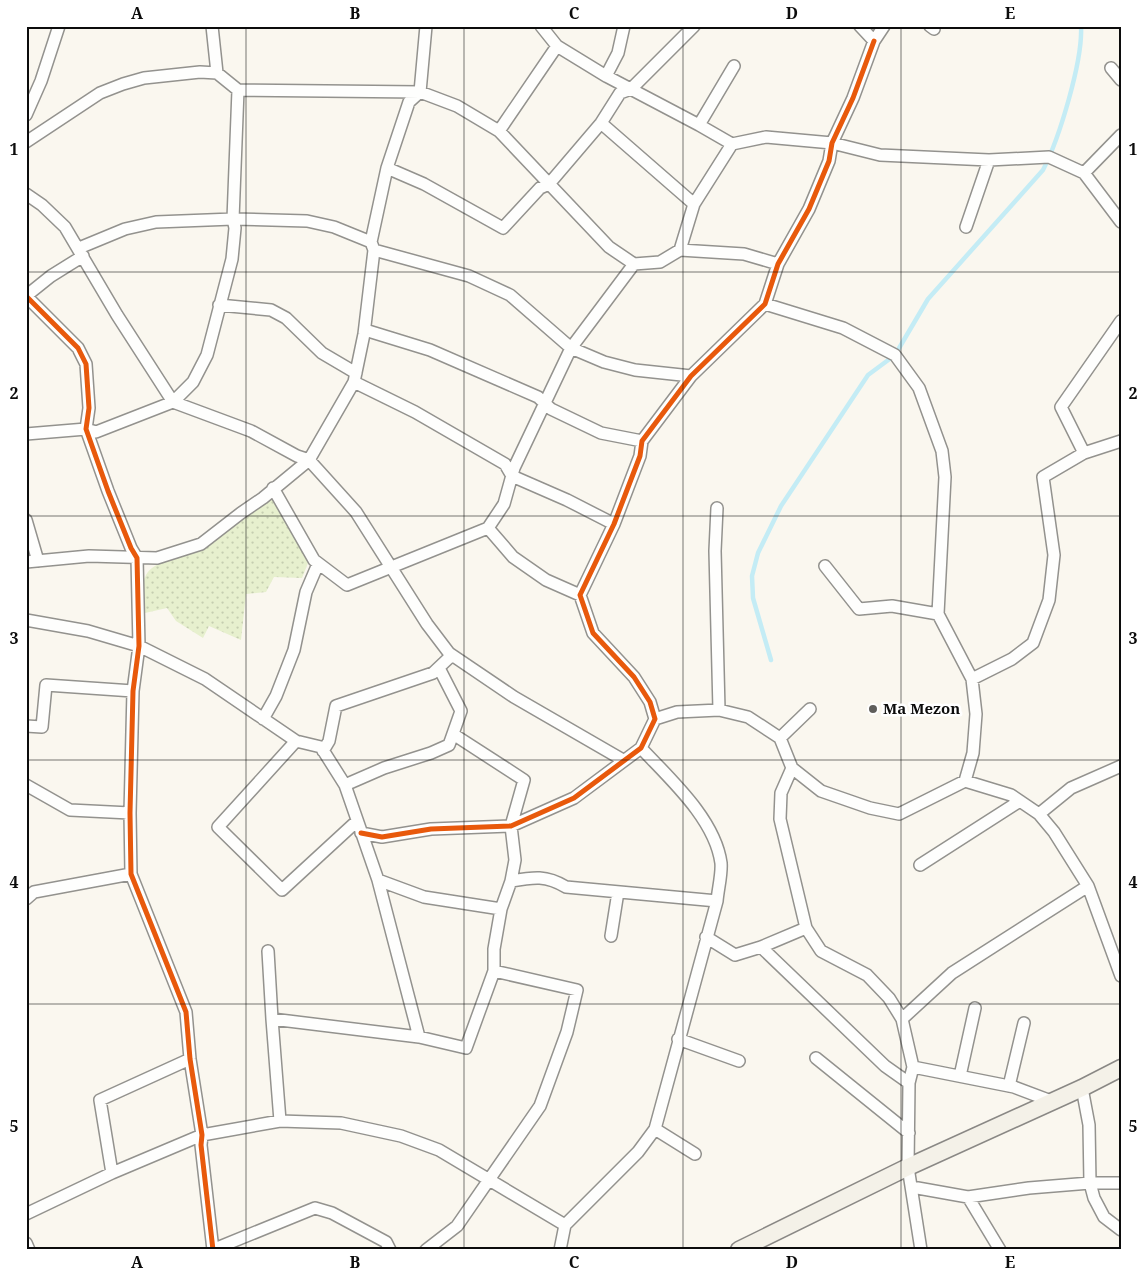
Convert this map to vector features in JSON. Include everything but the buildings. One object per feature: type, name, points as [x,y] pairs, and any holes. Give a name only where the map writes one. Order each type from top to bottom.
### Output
[{"type":"street","points":[[26,115],[59,26]]},
{"type":"street","points":[[212,26],[217,73]]},
{"type":"street","points":[[26,520],[32,562],[89,556],[157,558],[201,544],[263,498],[309,460],[355,378],[365,330],[372,246],[387,168],[409,102],[420,92],[426,26]]},
{"type":"street","points":[[541,26],[558,46],[606,76],[699,124],[732,144],[766,137],[832,143],[880,155],[989,160],[1049,157],[1084,173],[1121,222]]},
{"type":"street","points":[[606,76],[618,53],[624,26]]},
{"type":"street","points":[[387,168],[424,184],[503,228],[540,188],[549,184],[601,123],[620,93],[631,89],[694,26]]},
{"type":"street","points":[[860,26],[874,41]]},
{"type":"street","points":[[361,833],[382,837],[431,829],[511,826],[574,798],[641,748],[655,719],[650,702],[634,677],[593,633],[580,595],[614,524],[640,456],[642,441],[691,376],[765,304],[778,264],[809,208],[829,161],[832,143],[853,98],[874,41],[884,26]]},
{"type":"street","points":[[499,130],[558,46]]},
{"type":"street","points":[[699,124],[734,66]]},
{"type":"street","points":[[1111,68],[1121,80]]},
{"type":"street","points":[[26,142],[100,93],[122,84],[157,76],[200,72],[217,73],[238,90],[420,92],[457,106],[499,130],[609,247],[634,264],[660,262],[680,250],[744,254],[778,264]]},
{"type":"street","points":[[26,434],[86,429],[96,432],[173,402],[193,382],[207,355],[232,259],[236,228],[233,219],[238,90]]},
{"type":"street","points":[[601,123],[694,204]]},
{"type":"street","points":[[1084,173],[1121,135]]},
{"type":"street","points":[[680,250],[694,204],[732,144]]},
{"type":"street","points":[[966,227],[989,160]]},
{"type":"street","points":[[26,194],[42,205],[66,227],[117,315],[173,402],[251,431],[297,456],[309,460],[356,512],[427,624],[449,653],[514,697],[623,760]]},
{"type":"street","points":[[390,1250],[386,1242],[332,1213],[315,1208],[212,1250],[201,1145],[202,1135],[190,1059],[186,1012],[131,874],[130,813],[133,691],[139,646],[137,558],[131,548],[108,491],[86,429],[89,408],[86,364],[78,348],[26,296],[81,252],[124,228],[156,222],[233,219],[307,221],[334,227],[372,246],[470,276],[502,291],[510,295],[571,348],[604,362],[627,368],[691,376]]},
{"type":"street","points":[[273,488],[314,560],[347,585],[488,528],[504,504],[512,476],[571,348],[634,264]]},
{"type":"street","points":[[765,304],[843,328],[895,356],[919,388],[942,451],[945,477],[938,614],[972,678],[976,714],[974,752],[965,781]]},
{"type":"street","points":[[219,305],[271,310],[286,318],[322,353],[355,378],[505,464],[512,476],[567,500],[614,524]]},
{"type":"street","points":[[1084,453],[1061,407],[1121,321]]},
{"type":"street","points":[[365,330],[430,350],[538,397],[551,409],[601,433],[642,441]]},
{"type":"street","points":[[972,678],[1012,659],[1033,643],[1049,600],[1054,556],[1043,477],[1084,453],[1121,441]]},
{"type":"street","points":[[717,508],[715,551],[719,710]]},
{"type":"street","points":[[488,528],[513,557],[546,580],[580,595]]},
{"type":"street","points":[[263,719],[276,696],[294,650],[306,592],[318,564]]},
{"type":"street","points":[[825,566],[859,609],[892,606],[938,614]]},
{"type":"street","points":[[26,620],[88,631],[139,646],[205,679],[296,741],[321,747],[345,785],[378,880],[420,1038]]},
{"type":"street","points":[[323,750],[329,741],[336,706],[434,673],[452,655]]},
{"type":"street","points":[[345,785],[384,768],[431,753],[449,745],[460,711],[439,668]]},
{"type":"street","points":[[26,726],[42,727],[46,685],[133,691]]},
{"type":"street","points":[[655,719],[677,712],[719,710],[748,717],[780,738],[792,768],[821,791],[870,808],[899,814],[965,781],[1011,795],[1039,814],[1054,832],[1088,886],[1121,976]]},
{"type":"street","points":[[780,738],[810,710]]},
{"type":"street","points":[[272,1019],[420,1038],[466,1048],[494,971],[494,948],[501,909],[511,881],[515,860],[511,826],[524,780],[453,734]]},
{"type":"street","points":[[296,741],[218,827],[282,890],[357,821]]},
{"type":"street","points":[[560,1250],[565,1225],[638,1152],[655,1129],[717,901],[721,863],[710,827],[692,804],[641,748]]},
{"type":"street","points":[[1039,814],[1071,788],[1121,766]]},
{"type":"street","points":[[792,768],[781,793],[780,819],[806,928],[822,951],[867,975],[889,998],[902,1018],[912,1067],[909,1083],[908,1167],[921,1250]]},
{"type":"street","points":[[26,785],[70,810],[130,813]]},
{"type":"street","points":[[920,865],[1020,801]]},
{"type":"street","points":[[29,891],[131,874]]},
{"type":"street","points":[[511,881],[535,877],[554,880],[566,887],[717,901]]},
{"type":"street","points":[[378,880],[424,897],[501,909]]},
{"type":"street","points":[[902,1018],[952,973],[1088,886]]},
{"type":"street","points":[[611,936],[618,892]]},
{"type":"street","points":[[706,937],[735,955],[761,947],[806,928]]},
{"type":"street","points":[[761,947],[885,1066],[909,1083]]},
{"type":"street","points":[[268,952],[280,1121]]},
{"type":"street","points":[[426,1250],[457,1226],[540,1106],[567,1032],[577,990],[494,971]]},
{"type":"street","points":[[960,1076],[975,1008]]},
{"type":"street","points":[[1009,1086],[1024,1023]]},
{"type":"street","points":[[678,1039],[739,1061]]},
{"type":"street","points":[[816,1058],[909,1133]]},
{"type":"street","points":[[112,1173],[100,1100],[190,1059]]},
{"type":"street","points":[[912,1067],[1009,1086],[1051,1102]]},
{"type":"street","points":[[739,1250],[908,1167],[1082,1088],[1121,1068]]},
{"type":"street","points":[[1082,1088],[1089,1125],[1090,1183],[1094,1198],[1104,1217],[1121,1230]]},
{"type":"street","points":[[26,1214],[112,1173],[202,1135],[280,1121],[341,1124],[402,1136],[439,1150],[565,1225]]},
{"type":"street","points":[[655,1129],[695,1154]]},
{"type":"street","points":[[912,1187],[968,1197],[1029,1188],[1090,1183],[1121,1183]]},
{"type":"street","points":[[968,1197],[1000,1250]]},
{"type":"street","points":[[26,1243],[29,1250]]},
{"type":"green space","points":[[272,497],[310,558],[302,578],[274,577],[266,592],[246,594],[241,640],[209,626],[203,638],[176,621],[167,608],[145,613],[142,594],[143,584],[150,570],[162,562],[200,547],[219,537]]},
{"type":"waterway","points":[[771,660],[753,598],[752,576],[758,553],[781,506],[868,375],[895,355],[928,299],[1043,170],[1069,100],[1081,41],[1081,26]]},
{"type":"cycle path","points":[[361,833],[382,837],[431,829],[511,826],[574,798],[641,748],[655,719],[650,702],[634,677],[593,633],[580,595],[614,524],[640,456],[642,441],[691,376],[765,304],[778,264],[809,209],[829,161],[832,143],[853,98],[874,41]]},
{"type":"cycle path","points":[[26,296],[78,348],[86,364],[89,408],[86,429],[108,491],[131,548],[137,558],[139,646],[133,691],[130,813],[131,874],[186,1012],[190,1059],[202,1135],[201,1145],[213,1250]]},
{"type":"place","name":"Ma Mezon","points":[[873,709]]}]
